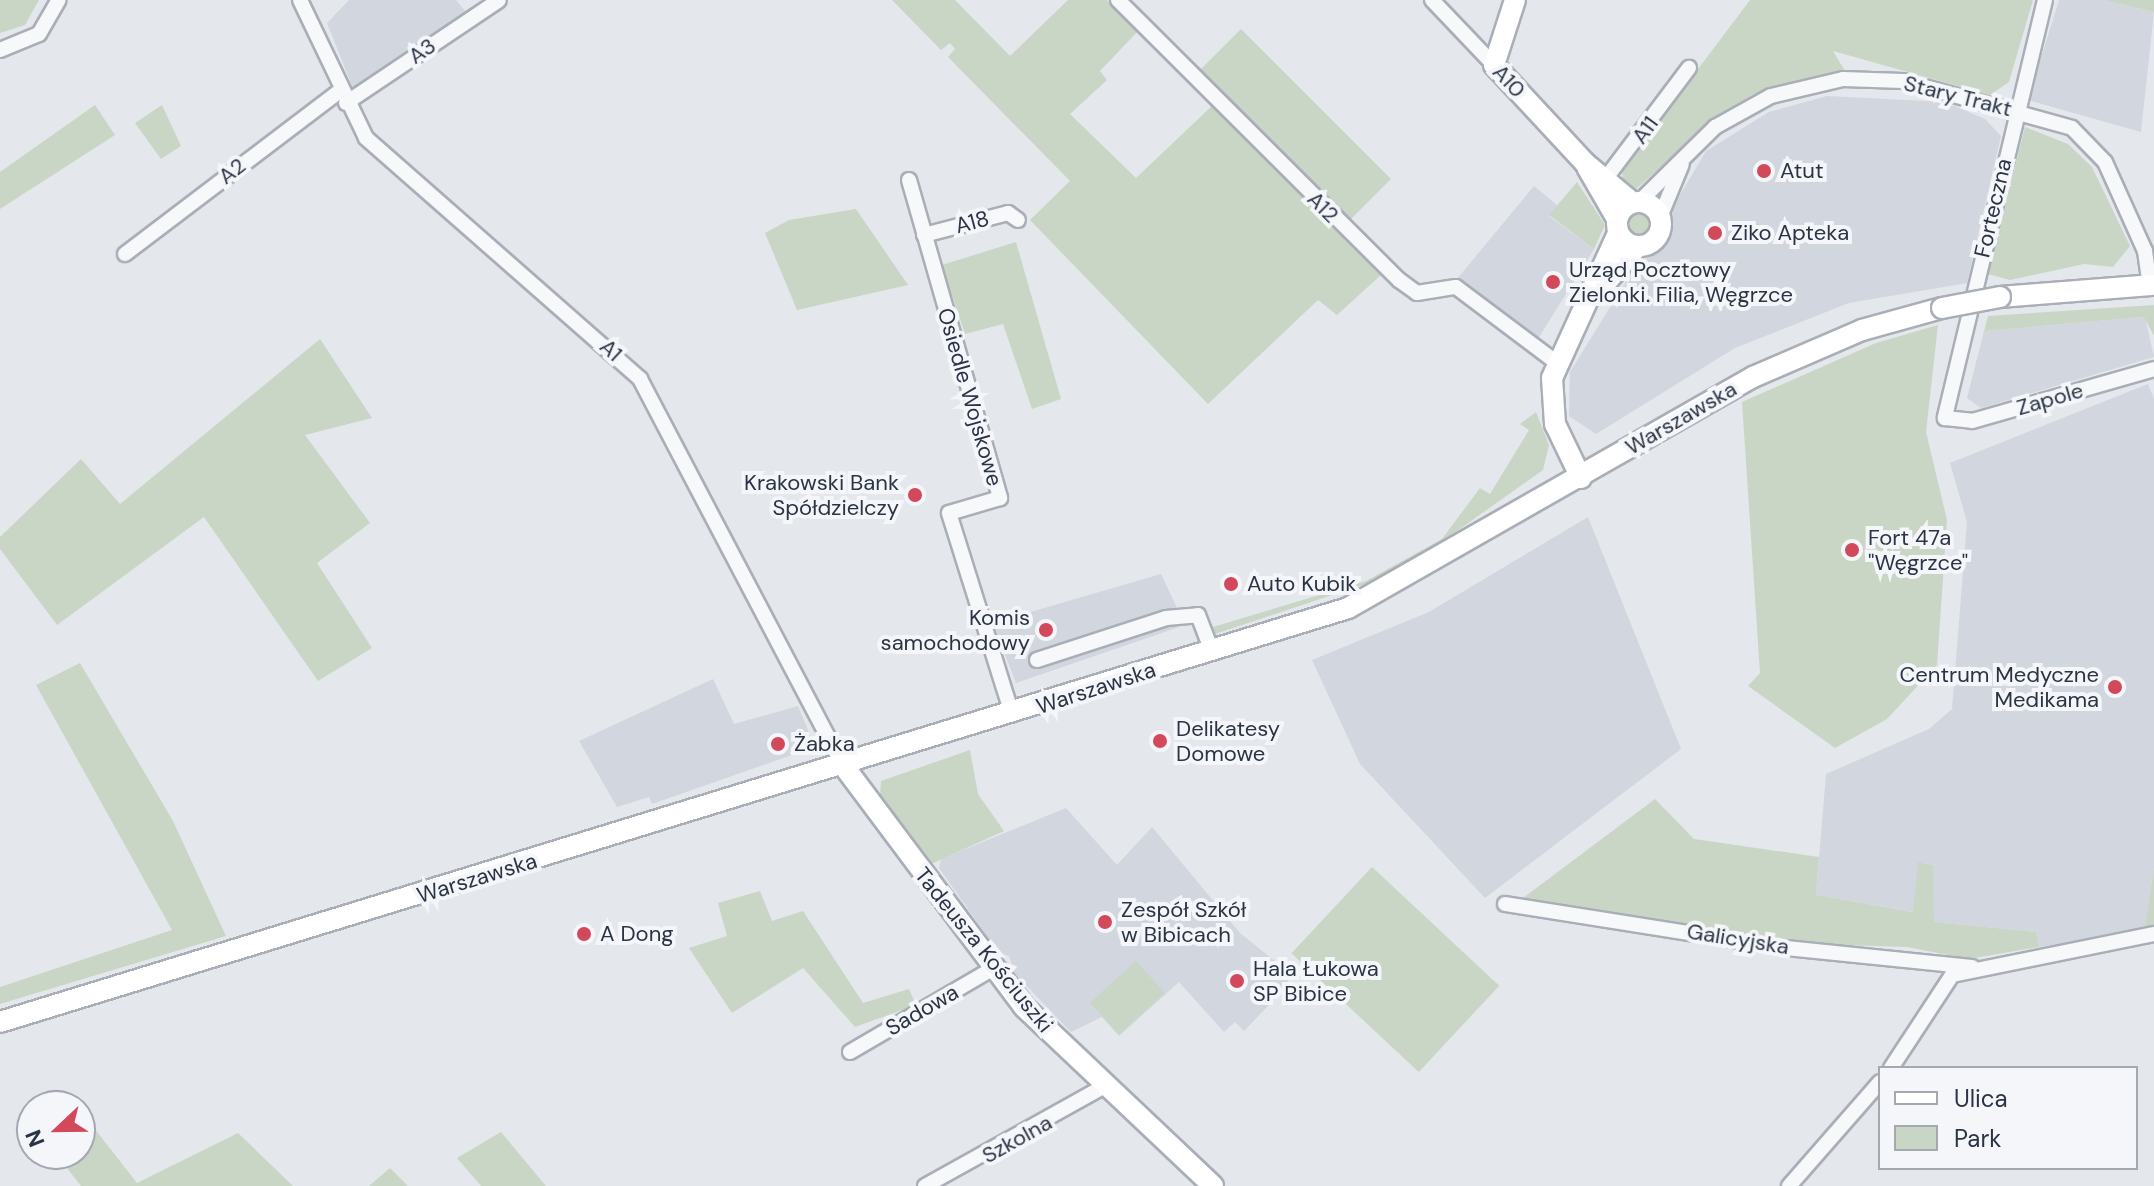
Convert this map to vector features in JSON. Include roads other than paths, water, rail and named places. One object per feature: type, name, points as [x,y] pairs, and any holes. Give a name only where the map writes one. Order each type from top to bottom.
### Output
[{"type":"main road","points":[[1494,65],[1515,0]]},
{"type":"main road","name":"A10","points":[[1494,65],[1602,184],[1618,226],[1637,247]]},
{"type":"main road","name":"A10","points":[[1602,184],[1660,217]]},
{"type":"main road","points":[[1581,478],[1555,424],[1556,362],[1587,302],[1618,226],[1636,202]]},
{"type":"main road","points":[[1587,302],[1637,247],[1654,241],[1660,217]]},
{"type":"main road","name":"Warszawska","points":[[0,1022],[1212,652],[1383,593],[1777,365],[1942,308],[2000,297],[2152,285]]},
{"type":"main road","name":"Tadeusza Kościuszki","points":[[843,765],[994,968],[1105,1086],[1213,1186]]},
{"type":"street","points":[[0,50],[39,34],[59,0]]},
{"type":"street","name":"A1","points":[[300,0],[344,96],[383,155],[640,379],[843,765]]},
{"type":"street","name":"A3","points":[[344,96],[499,0]]},
{"type":"street","name":"A12","points":[[1118,0],[1399,280],[1417,293],[1456,287],[1556,362]]},
{"type":"street","name":"A10","points":[[1432,0],[1494,65]]},
{"type":"street","name":"Forteczna","points":[[1945,418],[2045,0]]},
{"type":"street","name":"A11","points":[[1602,184],[1689,68]]},
{"type":"street","name":"Stary Trakt","points":[[1636,202],[1686,157],[1755,103],[1823,82],[1903,81],[2017,110],[2072,128],[2105,162],[2145,251],[2152,285]]},
{"type":"street","name":"A2","points":[[125,254],[344,96]]},
{"type":"street","name":"Stary Trakt","points":[[1660,217],[1686,157]]},
{"type":"street","name":"Osiedle Wojskowe","points":[[909,180],[1000,498],[949,513],[1012,714]]},
{"type":"street","name":"A18","points":[[924,235],[1008,213],[1018,220]]},
{"type":"street","name":"Zapole","points":[[1945,418],[1972,421],[2154,369]]},
{"type":"street","points":[[1037,660],[1166,618],[1198,615],[1212,652]]},
{"type":"street","name":"Galicyjska","points":[[1505,904],[1776,947],[1972,967],[2154,934]]},
{"type":"street","name":"Galicyjska","points":[[1892,1066],[1937,989],[1972,967]]},
{"type":"street","name":"Sadowa","points":[[850,1052],[994,968]]},
{"type":"street","points":[[1789,1186],[1878,1084]]},
{"type":"street","name":"Szkolna","points":[[925,1186],[1105,1086]]},
{"type":"place","name":"Atut","points":[[1764,171]]},
{"type":"place","name":"Ziko Apteka","points":[[1715,233]]},
{"type":"place","name":"Urząd Pocztowy Zielonki. Filia, Węgrzce","points":[[1553,282]]},
{"type":"place","name":"Krakowski Bank Spółdzielczy","points":[[915,495]]},
{"type":"place","name":"Fort 47a \"Węgrzce\"","points":[[1852,550]]},
{"type":"place","name":"Auto Kubik","points":[[1231,584]]},
{"type":"place","name":"Komis samochodowy","points":[[1046,630]]},
{"type":"place","name":"Centrum Medyczne Medikama","points":[[2115,687]]},
{"type":"place","name":"Delikatesy Domowe","points":[[1160,741]]},
{"type":"place","name":"Żabka","points":[[778,744]]},
{"type":"place","name":"Zespół Szkół w Bibicach","points":[[1105,922]]},
{"type":"place","name":"A Dong","points":[[584,934]]},
{"type":"place","name":"Hala Łukowa SP Bibice","points":[[1237,981]]}]
